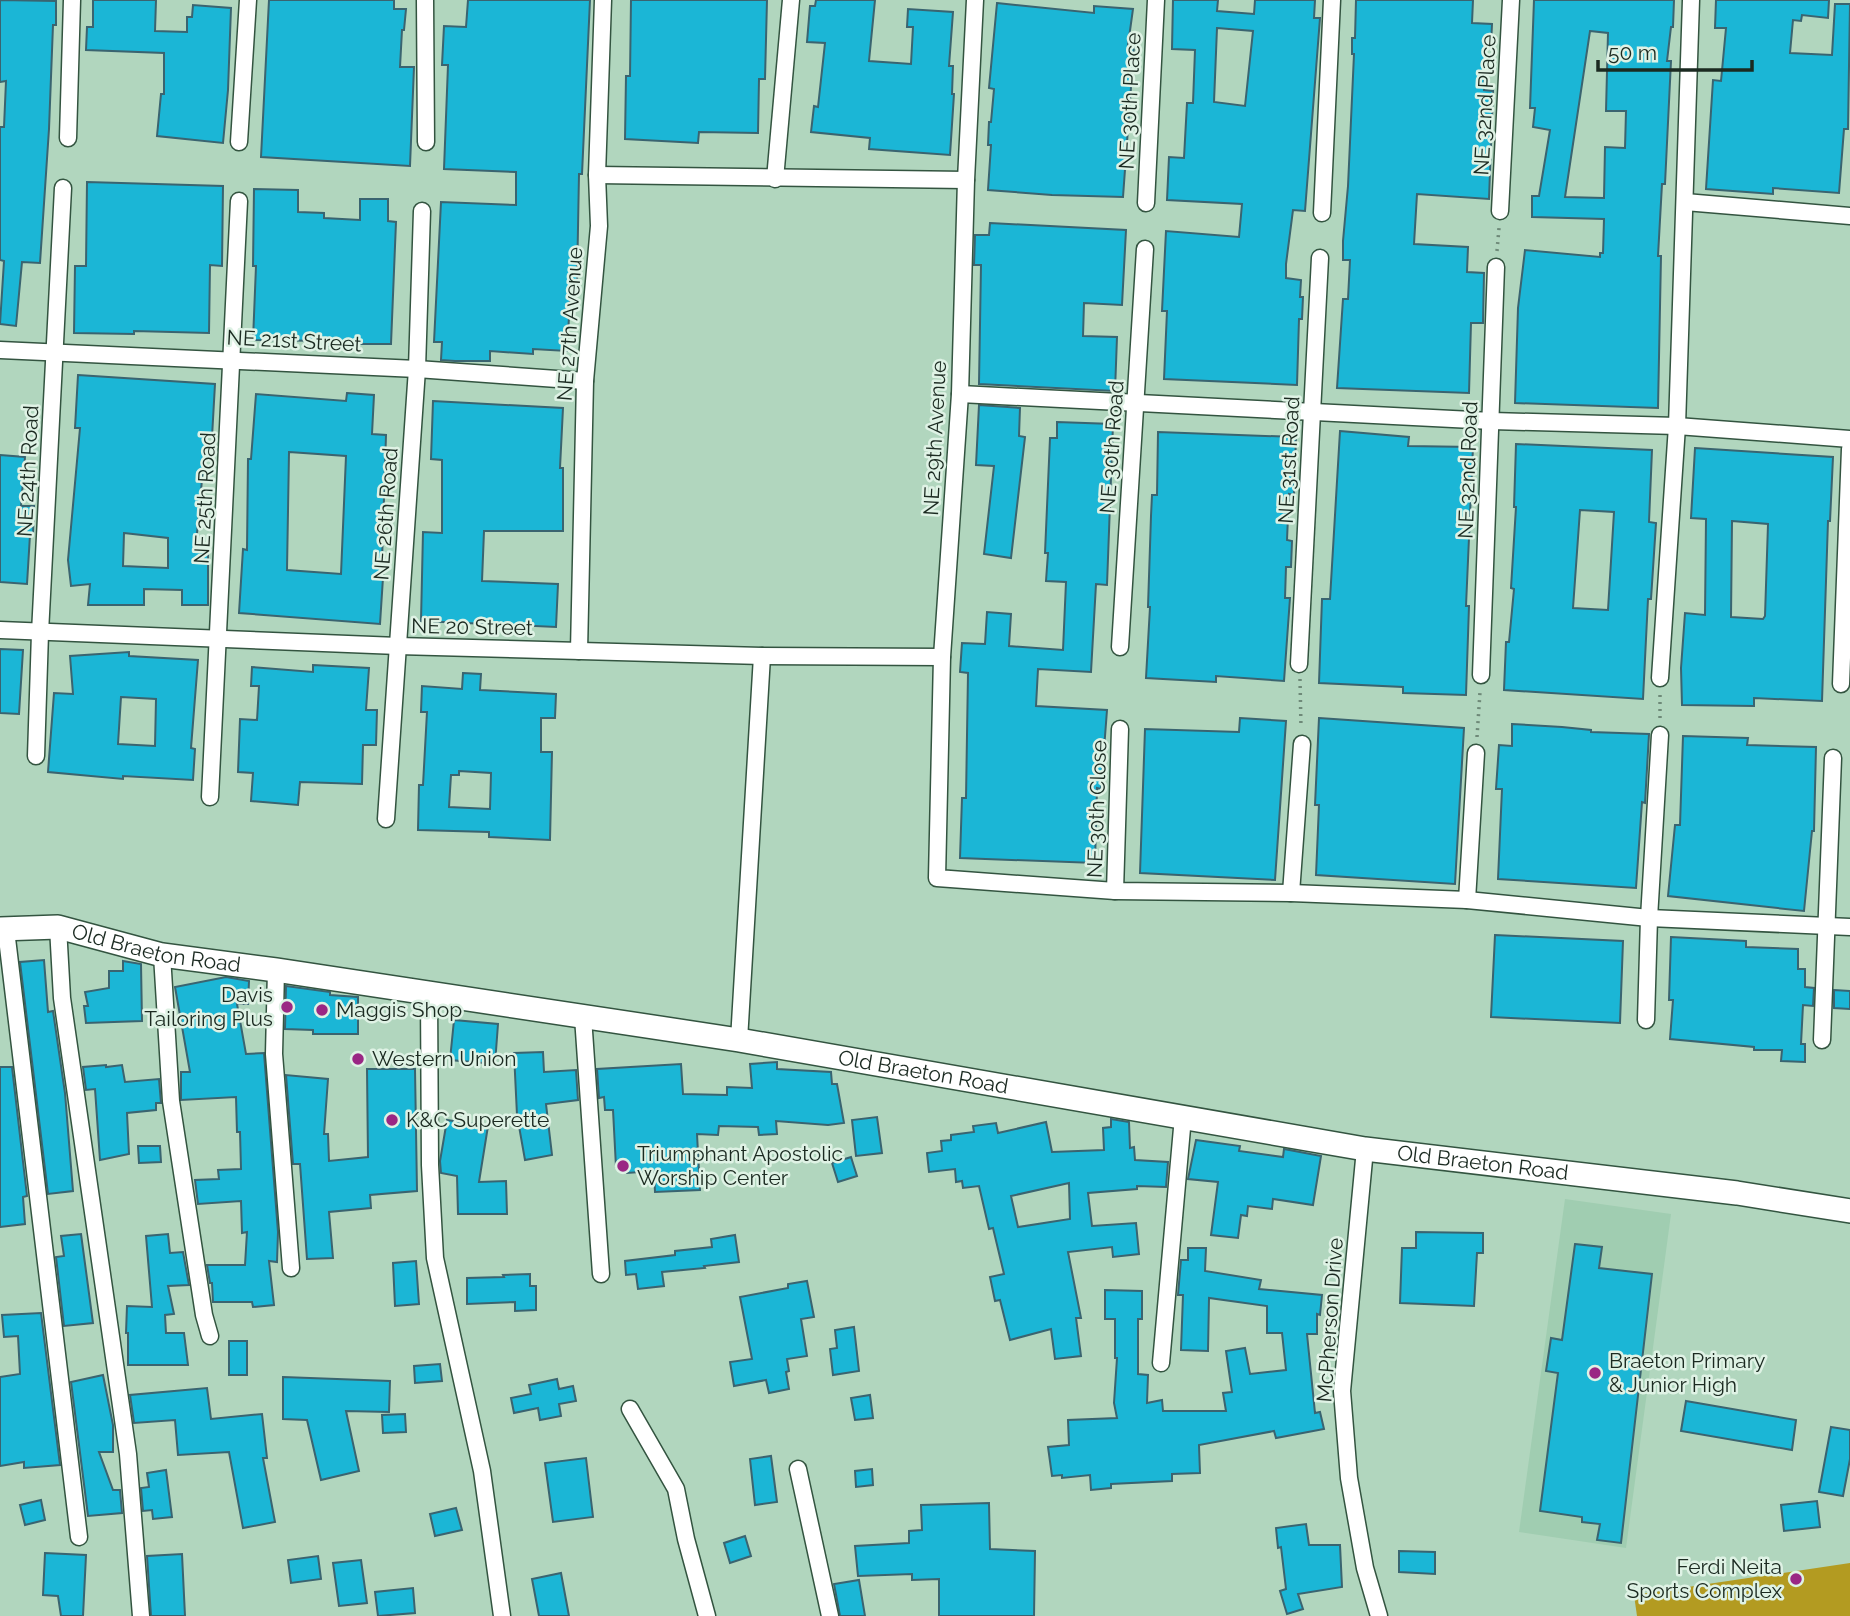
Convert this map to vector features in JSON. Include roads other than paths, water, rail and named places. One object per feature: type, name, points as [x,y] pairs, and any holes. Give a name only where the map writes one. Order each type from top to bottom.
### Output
[{"type":"street","points":[[68,138],[72,0]]},
{"type":"street","points":[[239,142],[248,0]]},
{"type":"street","points":[[425,0],[426,142]]},
{"type":"street","name":"NE 27th Avenue","points":[[579,651],[585,381],[598,226],[597,175],[603,0]]},
{"type":"street","points":[[775,179],[791,0]]},
{"type":"street","name":"NE 29th Avenue","points":[[975,0],[965,180],[960,394],[942,657],[937,878],[1115,891]]},
{"type":"street","name":"NE 30th Place","points":[[1146,203],[1156,0]]},
{"type":"street","points":[[1322,213],[1332,0]]},
{"type":"street","name":"NE 32nd Place","points":[[1500,211],[1511,0]]},
{"type":"street","points":[[1660,678],[1677,426],[1691,0]]},
{"type":"street","points":[[597,175],[965,180]]},
{"type":"street","name":"NE 24th Road","points":[[36,756],[63,188]]},
{"type":"street","name":"NE 25th Road","points":[[209,797],[239,201]]},
{"type":"street","points":[[1685,202],[1850,216]]},
{"type":"street","name":"NE 26th Road","points":[[386,818],[417,369],[422,211]]},
{"type":"street","name":"NE 30th Road","points":[[1120,647],[1145,249]]},
{"type":"street","name":"NE 31st Road","points":[[1299,664],[1320,258]]},
{"type":"street","name":"NE 32nd Road","points":[[1481,675],[1496,267]]},
{"type":"street","name":"NE 21st Street","points":[[0,350],[233,359],[585,381]]},
{"type":"street","points":[[960,394],[1492,421],[1677,426],[1850,439]]},
{"type":"street","points":[[1841,684],[1850,449]]},
{"type":"street","name":"NE 20 Street","points":[[0,630],[398,646],[762,656],[942,657]]},
{"type":"street","points":[[739,1040],[762,656]]},
{"type":"street","name":"NE 30th Close","points":[[1115,891],[1120,729]]},
{"type":"street","points":[[1646,1020],[1660,735]]},
{"type":"street","points":[[1291,893],[1302,744]]},
{"type":"street","points":[[1467,900],[1476,753]]},
{"type":"street","points":[[1822,1040],[1833,758]]},
{"type":"street","points":[[1115,891],[1291,893],[1467,900],[1649,918],[1850,927]]},
{"type":"street","points":[[58,927],[62,998],[128,1454],[141,1616]]},
{"type":"street","name":"Old Braeton Road","points":[[3,929],[58,927],[162,955],[739,1040],[1365,1149],[1737,1193],[1850,1211]]},
{"type":"street","points":[[3,929],[79,1537]]},
{"type":"street","points":[[162,955],[171,1101],[204,1315],[210,1336]]},
{"type":"street","points":[[276,970],[274,1054],[291,1268]]},
{"type":"street","points":[[429,995],[430,1165],[435,1258],[482,1471],[502,1616]]},
{"type":"street","points":[[583,1017],[601,1273]]},
{"type":"street","points":[[1161,1363],[1183,1117]]},
{"type":"street","name":"McPherson Drive","points":[[1365,1149],[1342,1391],[1349,1478],[1365,1568],[1380,1616]]},
{"type":"street","points":[[630,1409],[676,1489],[686,1539],[707,1616]]},
{"type":"street","points":[[798,1469],[830,1616]]},
{"type":"place","name":"Davis Tailoring Plus","points":[[287,1007]]},
{"type":"place","name":"Maggis Shop","points":[[322,1010]]},
{"type":"place","name":"Western Union","points":[[358,1059]]},
{"type":"place","name":"K&C Superette","points":[[392,1120]]},
{"type":"place","name":"Triumphant Apostolic Worship Center","points":[[623,1166]]},
{"type":"place","name":"Braeton Primary & Junior High","points":[[1595,1373]]},
{"type":"place","name":"Ferdi Neita Sports Complex","points":[[1796,1579]]}]
